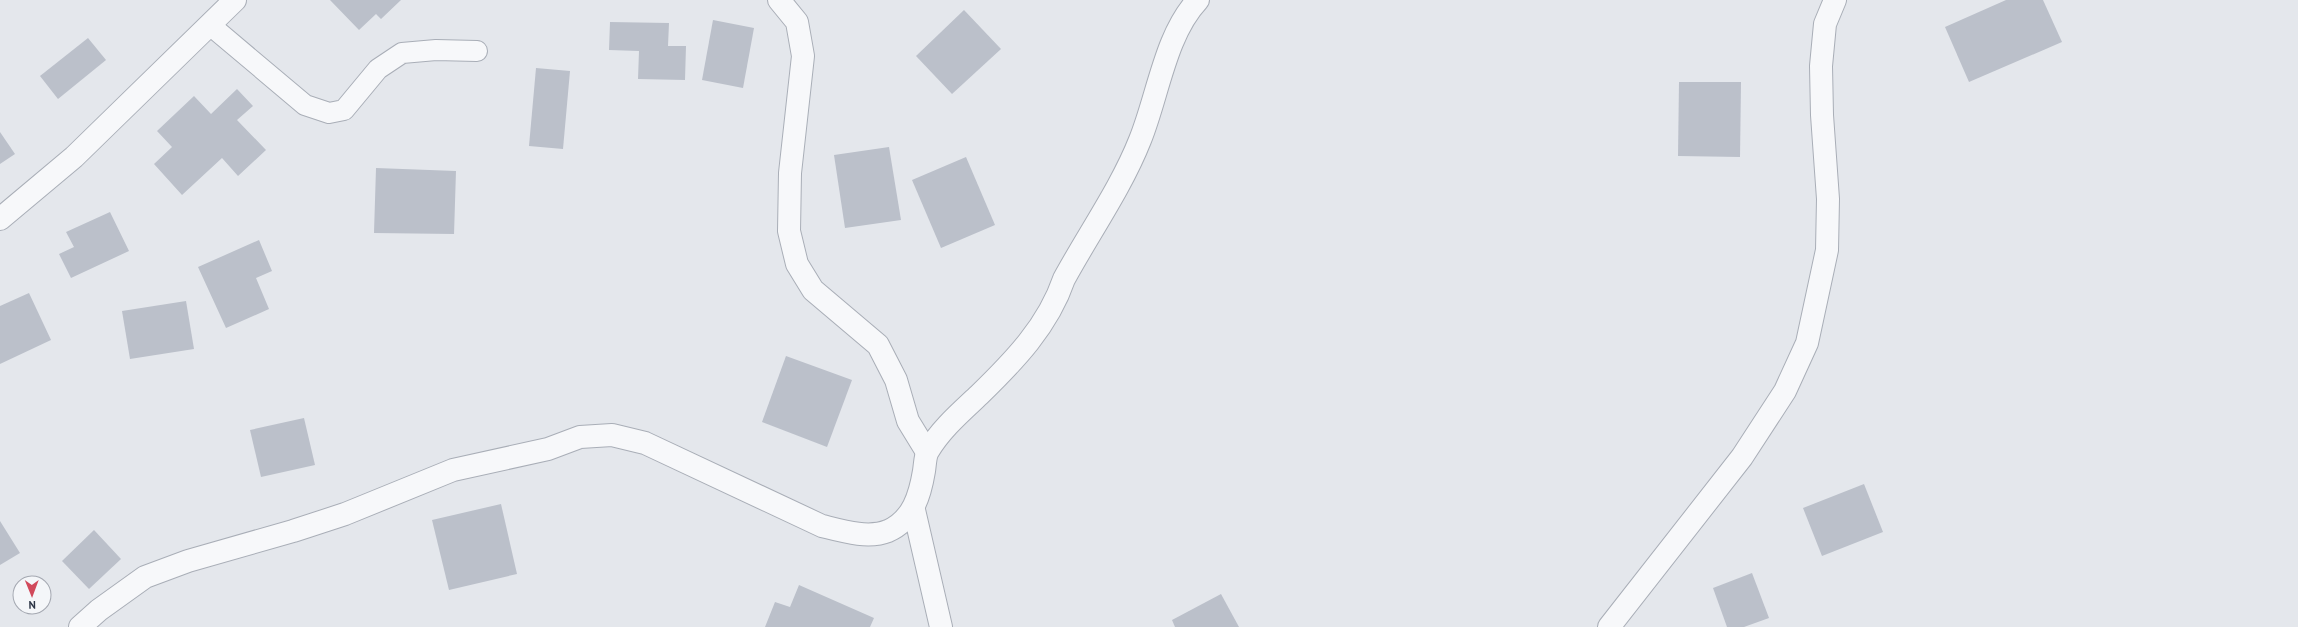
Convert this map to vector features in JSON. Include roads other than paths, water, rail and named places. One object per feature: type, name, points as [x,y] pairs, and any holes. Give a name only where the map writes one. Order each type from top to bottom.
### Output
[{"type":"street","points":[[0,219],[74,157],[235,0]]},
{"type":"street","points":[[779,0],[797,22],[803,56],[790,174],[789,231],[797,264],[814,290],[878,345],[896,380],[908,421],[927,452]]},
{"type":"street","points":[[941,627],[914,510],[922,483],[927,452],[945,427],[999,375],[1040,329],[1056,302],[1064,279],[1140,140],[1173,42],[1189,10],[1198,0]]},
{"type":"street","points":[[1609,627],[1742,457],[1785,391],[1807,343],[1827,250],[1828,199],[1822,115],[1821,66],[1825,24],[1835,0]]},
{"type":"street","points":[[80,627],[99,610],[145,577],[188,561],[293,531],[345,514],[453,470],[548,449],[580,437],[612,435],[645,443],[822,526],[846,532],[873,533],[888,531],[914,510]]},
{"type":"lane","points":[[210,25],[304,105],[330,113],[344,110],[378,69],[402,53],[436,50],[477,51]]}]
